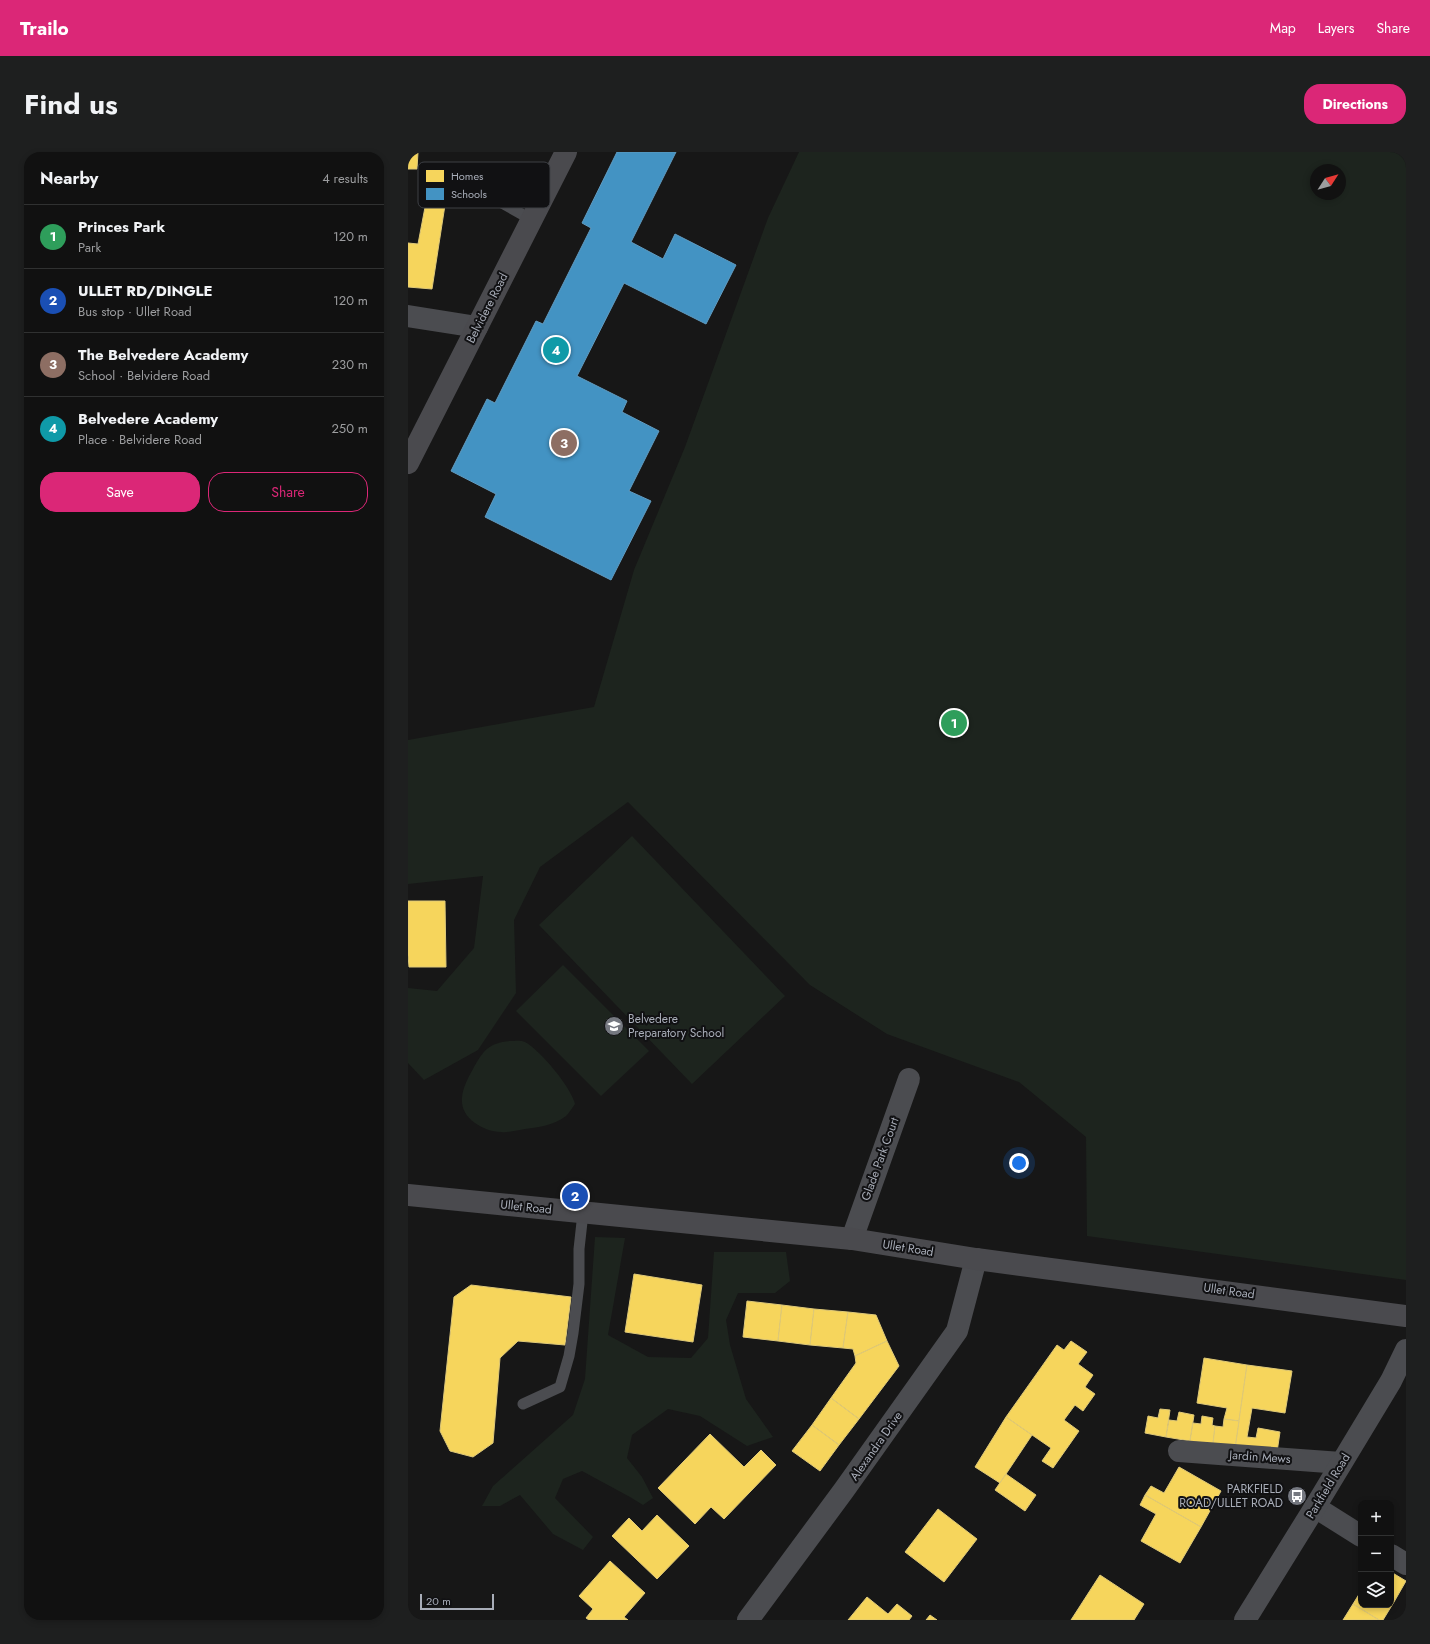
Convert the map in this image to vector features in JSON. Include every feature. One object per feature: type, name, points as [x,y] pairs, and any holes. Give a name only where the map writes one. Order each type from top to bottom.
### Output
[{"type":"main road","name":"Belvidere Road","points":[[550,184],[566,152]]},
{"type":"main road","name":"Belvidere Road","points":[[408,463],[538,208]]},
{"type":"main road","name":"Ullet Road","points":[[408,1196],[852,1239],[976,1259],[1406,1316]]},
{"type":"street","points":[[408,316],[477,327]]},
{"type":"street","name":"Glade Park Court","points":[[852,1239],[909,1079]]},
{"type":"street","name":"Alexandra Drive","points":[[748,1620],[844,1490],[957,1331],[976,1259]]},
{"type":"street","name":"Parkfield Road","points":[[1245,1620],[1391,1381],[1406,1350]]},
{"type":"street","name":"Jardin Mews","points":[[1179,1451],[1341,1463]]},
{"type":"street","points":[[1315,1507],[1358,1534]]},
{"type":"street","points":[[1394,1557],[1406,1564]]},
{"type":"lane","points":[[511,208],[532,220]]},
{"type":"lane","points":[[523,1404],[560,1387],[569,1356],[573,1333],[579,1284],[579,1249],[583,1213]]},
{"type":"shaded area","points":[[799,152],[1406,152],[1406,1280],[1087,1236],[1086,1137],[1019,1082],[887,1034],[810,985],[628,802],[540,867],[514,920],[516,993],[478,1050],[424,1080],[408,1063],[408,988],[437,991],[474,948],[483,876],[408,884],[408,740],[594,707],[634,570],[685,447],[768,218]]},
{"type":"shaded area","points":[[632,836],[785,996],[692,1084],[539,925]]},
{"type":"shaded area","points":[[563,965],[649,1051],[601,1096],[516,1011]]},
{"type":"shaded area","points":[[510,1041],[523,1041],[531,1046],[554,1070],[568,1088],[575,1104],[562,1119],[552,1124],[510,1132],[498,1132],[478,1125],[468,1117],[464,1111],[462,1104],[463,1090],[480,1057],[491,1046]]},
{"type":"shaded area","points":[[595,1237],[625,1238],[608,1335],[648,1357],[691,1358],[708,1338],[714,1252],[786,1252],[790,1281],[775,1293],[738,1293],[726,1320],[730,1345],[746,1399],[773,1437],[747,1446],[700,1416],[668,1409],[632,1435],[627,1458],[642,1477],[653,1498],[643,1505],[582,1471],[563,1479],[555,1498],[593,1537],[583,1550],[553,1534],[520,1495],[500,1506],[482,1506],[493,1486],[573,1415],[585,1379]]},
{"type":"building: Homes","points":[[408,152],[418,152],[417,169],[408,169]]},
{"type":"building: Homes","points":[[425,208],[445,208],[432,289],[408,287],[408,243],[418,244]]},
{"type":"building: Homes","points":[[408,901],[445,901],[446,967],[409,967]]},
{"type":"building: Homes","points":[[634,1274],[702,1285],[693,1342],[625,1332]]},
{"type":"building: Homes","points":[[471,1285],[571,1297],[565,1345],[518,1341],[500,1358],[493,1443],[473,1457],[450,1451],[440,1431],[454,1297]]},
{"type":"building: Homes","points":[[747,1301],[782,1305],[778,1341],[743,1337]]},
{"type":"building: Homes","points":[[782,1305],[814,1309],[810,1345],[778,1341]]},
{"type":"building: Homes","points":[[814,1309],[848,1312],[843,1348],[810,1345]]},
{"type":"building: Homes","points":[[848,1312],[876,1315],[887,1341],[855,1356],[853,1349],[843,1348]]},
{"type":"building: Homes","points":[[887,1341],[899,1366],[859,1419],[831,1398],[856,1363],[855,1356]]},
{"type":"building: Homes","points":[[1071,1341],[1087,1352],[1078,1364],[1093,1375],[1085,1387],[1095,1394],[1083,1411],[1075,1405],[1064,1420],[1079,1431],[1053,1468],[1042,1461],[1051,1448],[1006,1417],[1057,1345],[1064,1350]]},
{"type":"building: Homes","points":[[1204,1358],[1247,1365],[1239,1421],[1224,1419],[1227,1408],[1197,1403]]},
{"type":"building: Homes","points":[[1247,1365],[1292,1371],[1285,1413],[1252,1408],[1247,1437],[1256,1438],[1258,1428],[1280,1432],[1277,1452],[1235,1448]]},
{"type":"building: Homes","points":[[831,1398],[859,1419],[839,1445],[812,1425]]},
{"type":"building: Homes","points":[[1160,1409],[1170,1410],[1166,1437],[1145,1433],[1148,1416],[1158,1418]]},
{"type":"building: Homes","points":[[1179,1412],[1194,1415],[1190,1441],[1166,1437],[1169,1420],[1177,1421]]},
{"type":"building: Homes","points":[[1202,1416],[1213,1418],[1212,1425],[1215,1426],[1213,1444],[1190,1441],[1193,1423],[1201,1424]]},
{"type":"building: Homes","points":[[1006,1417],[1032,1435],[1000,1483],[975,1467]]},
{"type":"building: Homes","points":[[1224,1419],[1239,1421],[1235,1448],[1213,1444],[1215,1426],[1223,1427]]},
{"type":"building: Homes","points":[[812,1425],[839,1445],[820,1471],[792,1451]]},
{"type":"building: Homes","points":[[710,1434],[744,1467],[761,1450],[776,1465],[724,1519],[711,1507],[695,1524],[658,1488]]},
{"type":"building: Homes","points":[[1179,1467],[1221,1491],[1201,1527],[1145,1495],[1151,1486],[1164,1493]]},
{"type":"building: Homes","points":[[1006,1474],[1036,1495],[1025,1511],[995,1490]]},
{"type":"building: Homes","points":[[1145,1495],[1201,1527],[1180,1563],[1141,1541],[1156,1514],[1140,1505]]},
{"type":"building: Homes","points":[[938,1509],[977,1539],[944,1582],[905,1552]]},
{"type":"building: Homes","points":[[657,1515],[689,1546],[657,1579],[612,1536],[629,1518],[642,1531]]},
{"type":"building: Homes","points":[[610,1561],[645,1593],[624,1617],[628,1620],[589,1620],[586,1618],[593,1609],[579,1596]]},
{"type":"building: Homes","points":[[1394,1574],[1406,1581],[1394,1602]]},
{"type":"building: Homes","points":[[1100,1575],[1144,1604],[1134,1620],[1071,1620]]},
{"type":"building: Homes","points":[[1358,1596],[1358,1607],[1353,1604]]},
{"type":"building: Homes","points":[[867,1597],[888,1614],[897,1604],[912,1616],[909,1620],[848,1620]]},
{"type":"building: Homes","points":[[1353,1604],[1379,1620],[1343,1620]]},
{"type":"building: Homes","points":[[1360,1608],[1390,1608],[1383,1620],[1379,1620]]},
{"type":"building: Homes","points":[[930,1615],[937,1620],[926,1620]]},
{"type":"building: Schools","points":[[617,152],[676,152],[631,242],[663,259],[675,234],[736,265],[706,324],[624,283],[577,376],[627,401],[622,412],[659,431],[629,491],[651,501],[611,580],[485,517],[496,494],[451,471],[487,399],[495,403],[536,321],[543,324],[591,228],[582,223]]},
{"type":"place","name":"Belvedere Academy","points":[[556,350]]},
{"type":"place","name":"The Belvedere Academy","points":[[564,443]]},
{"type":"place","name":"Princes Park","points":[[954,723]]},
{"type":"place","name":"Belvedere Preparatory School","points":[[614,1026]]},
{"type":"place","name":"ULLET RD/DINGLE","points":[[575,1196]]},
{"type":"place","name":"PARKFIELD ROAD/ULLET ROAD","points":[[1297,1496]]}]
